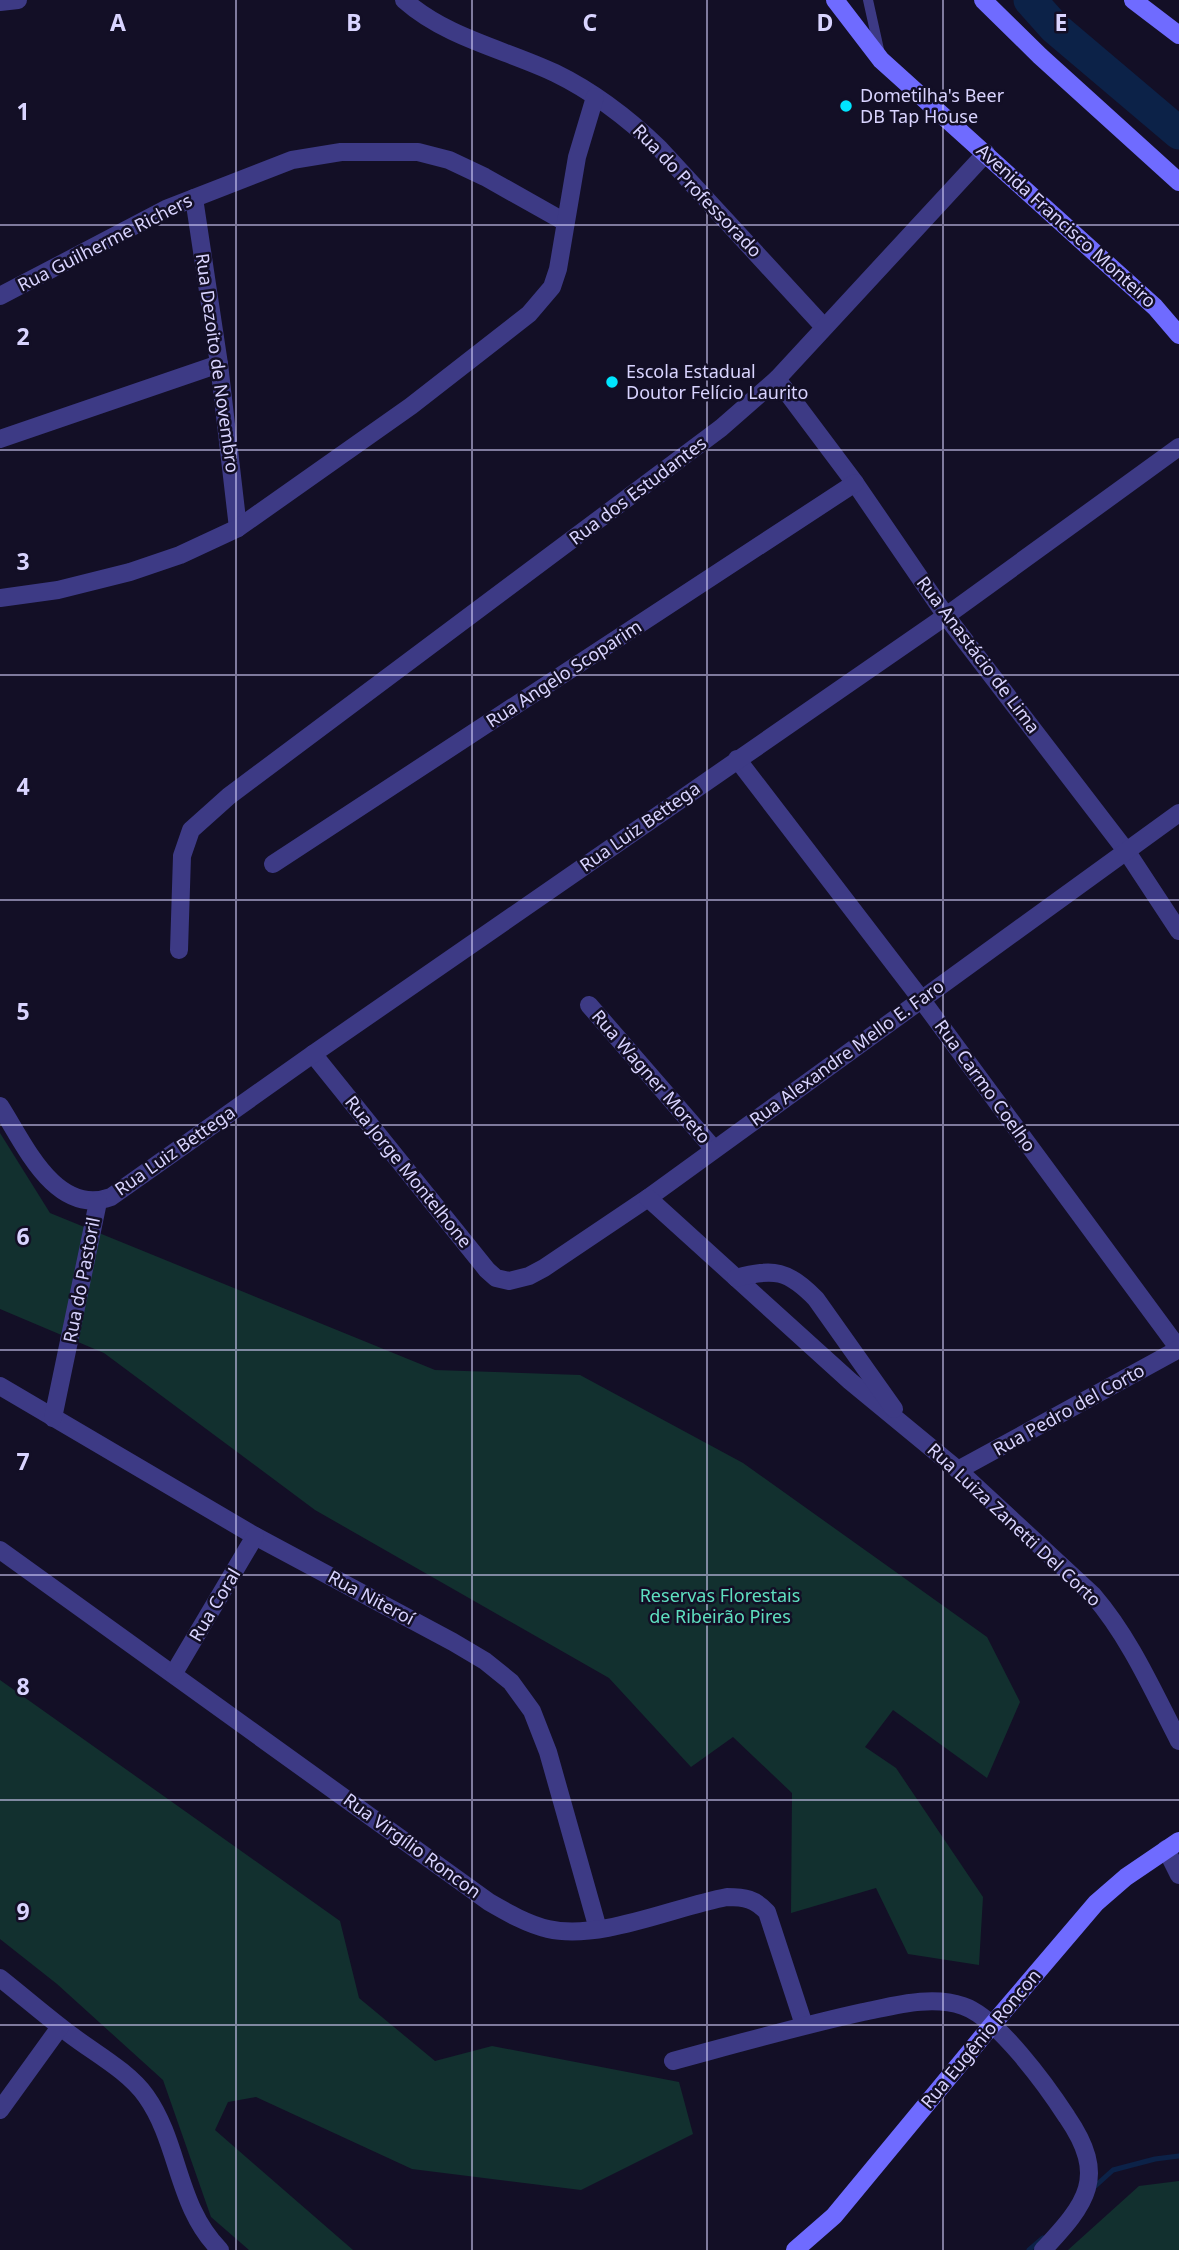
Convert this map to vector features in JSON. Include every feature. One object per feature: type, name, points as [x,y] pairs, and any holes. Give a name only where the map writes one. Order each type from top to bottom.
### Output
[{"type":"main road","name":"Avenida Francisco Monteiro","points":[[835,0],[881,60],[1155,307],[1179,334]]},
{"type":"main road","points":[[983,0],[1040,56],[1179,182]]},
{"type":"main road","points":[[1133,0],[1179,35]]},
{"type":"main road","name":"Rua Eugênio Roncon","points":[[795,2250],[834,2216],[1096,1903],[1126,1877],[1172,1845]]},
{"type":"street","points":[[0,2],[18,0]]},
{"type":"street","name":"Rua do Professorado","points":[[404,0],[421,15],[462,36],[556,73],[632,122],[824,327]]},
{"type":"street","points":[[0,598],[58,590],[130,572],[180,555],[238,528],[411,406],[529,314],[552,287],[558,269],[577,157],[595,97]]},
{"type":"street","name":"Rua Guilherme Richers","points":[[0,296],[166,209],[292,160],[341,152],[418,152],[449,160],[565,222]]},
{"type":"street","name":"Rua dos Estudantes","points":[[179,950],[182,856],[191,830],[229,796],[721,428],[777,379],[986,153]]},
{"type":"street","name":"Rua Dezoito de Novembro","points":[[194,198],[219,364],[238,528]]},
{"type":"street","points":[[0,439],[219,364]]},
{"type":"street","name":"Rua Anastácio de Lima","points":[[777,379],[855,483],[946,616],[1126,852],[1179,931]]},
{"type":"street","name":"Rua Luiz Bettega","points":[[97,1202],[124,1189],[313,1054],[946,616],[1179,447]]},
{"type":"street","name":"Rua Angelo Scoparim","points":[[273,864],[855,483]]},
{"type":"street","name":"Rua Carmo Coelho","points":[[737,759],[921,999],[1179,1349]]},
{"type":"street","name":"Rua Alexandre Mello E. Faro","points":[[509,1281],[529,1276],[544,1268],[648,1198],[713,1148],[1179,813]]},
{"type":"street","name":"Rua Wagner Moreto","points":[[589,1005],[713,1148]]},
{"type":"street","name":"Rua Jorge Montelhone","points":[[313,1054],[487,1270],[496,1278],[509,1281]]},
{"type":"street","name":"Rua do Pastoril","points":[[0,1106],[47,1180],[80,1199],[97,1202],[53,1418]]},
{"type":"street","name":"Rua Luiza Zanetti Del Corto","points":[[648,1198],[843,1374],[904,1423],[1072,1574],[1110,1615],[1128,1641],[1179,1741]]},
{"type":"street","name":"Rua Luiza Zanetti Del Corto","points":[[736,1279],[759,1272],[774,1271],[791,1277],[803,1286],[824,1310],[904,1423]]},
{"type":"street","name":"Rua Pedro del Corto","points":[[958,1471],[1179,1349]]},
{"type":"street","name":"Rua Niteroí","points":[[0,1386],[255,1536],[453,1642],[485,1661],[512,1682],[532,1711],[548,1752],[598,1929]]},
{"type":"street","name":"Rua Coral","points":[[174,1673],[255,1536]]},
{"type":"street","name":"Rua Virgílio Roncon","points":[[0,1550],[489,1902],[524,1921],[548,1929],[570,1932],[598,1929],[727,1898],[744,1897],[758,1903],[767,1912],[804,2025]]},
{"type":"street","points":[[1172,1845],[1179,1875]]},
{"type":"street","points":[[0,1978],[133,2081],[145,2095],[159,2117],[197,2223],[220,2250]]},
{"type":"street","points":[[673,2061],[804,2025],[910,2003],[962,2005],[974,2011],[992,2025],[1043,2081],[1079,2134],[1087,2151],[1090,2172],[1080,2208],[1043,2250]]},
{"type":"street","points":[[0,2110],[60,2027]]},
{"type":"lane","points":[[868,0],[881,60]]},
{"type":"green space","name":"Reservas Florestais de Ribeirão Pires","points":[[0,1133],[50,1213],[435,1370],[580,1375],[743,1463],[987,1637],[1020,1702],[987,1778],[893,1710],[865,1747],[896,1768],[983,1897],[979,1965],[908,1954],[876,1888],[791,1913],[792,1793],[733,1737],[691,1767],[609,1678],[315,1510],[104,1353],[0,1309]]},
{"type":"green space","points":[[0,1680],[340,1921],[359,1998],[435,2061],[492,2046],[679,2082],[693,2134],[581,2190],[412,2169],[256,2097],[228,2102],[215,2130],[353,2250],[249,2250],[211,2217],[163,2080],[57,1984],[0,1939]]},
{"type":"green space","points":[[1179,2181],[1179,2250],[1068,2250],[1139,2186]]},
{"type":"waterway","points":[[1030,0],[1055,28],[1179,133]]},
{"type":"waterway","points":[[1092,2189],[1113,2170],[1179,2156]]},
{"type":"waterway","points":[[1029,2250],[1043,2238]]},
{"type":"place","name":"Dometilha's Beer DB Tap House","points":[[846,106]]},
{"type":"place","name":"Escola Estadual Doutor Felício Laurito","points":[[612,382]]}]
